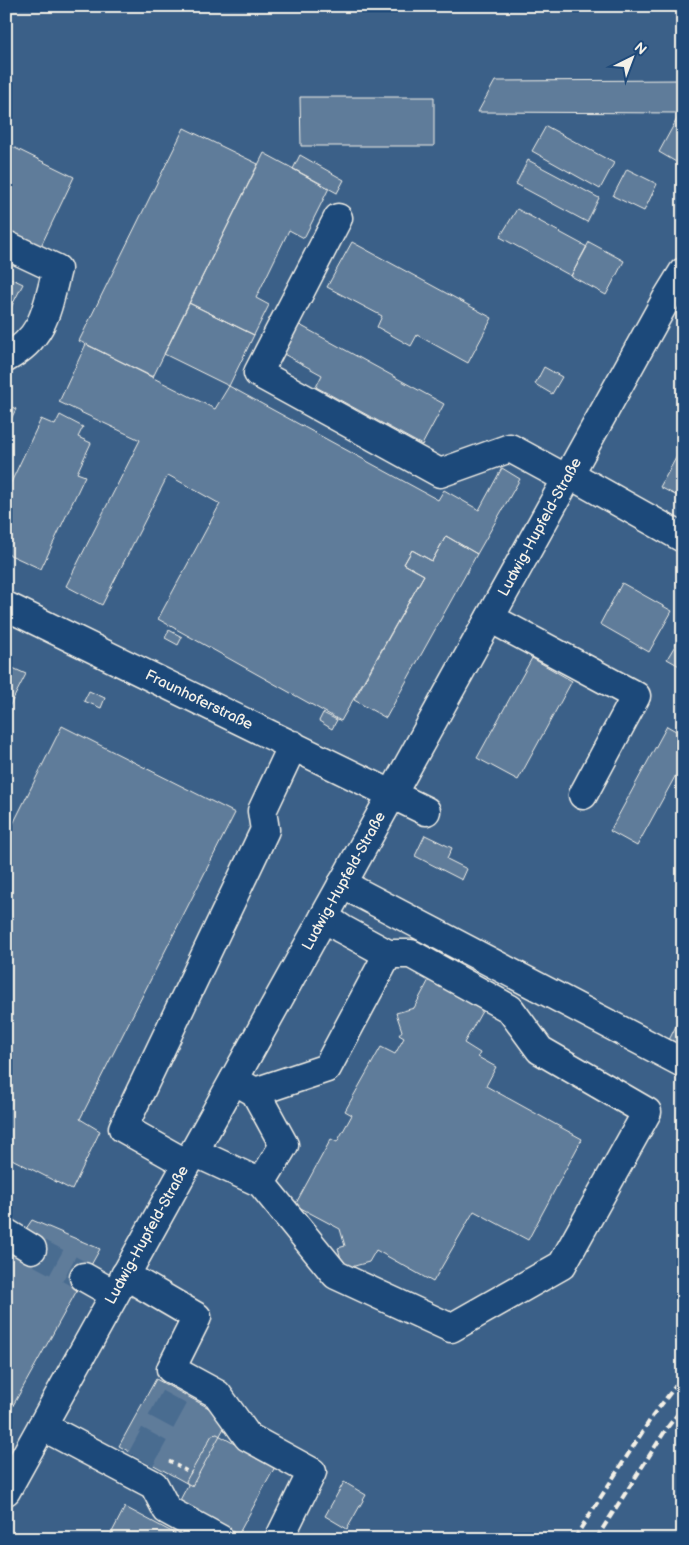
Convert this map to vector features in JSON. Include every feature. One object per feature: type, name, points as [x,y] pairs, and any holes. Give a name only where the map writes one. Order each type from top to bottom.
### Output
[{"type":"main road","points":[[338,218],[258,373],[440,473],[510,448],[568,476],[683,538]]},
{"type":"main road","points":[[6,245],[57,269],[44,321],[22,349],[6,358]]},
{"type":"main road","name":"Ludwig-Hupfeld-Straße","points":[[6,1491],[190,1158],[244,1086],[324,917],[683,272]]},
{"type":"main road","name":"Fraunhoferstraße","points":[[6,606],[393,793],[426,811]]},
{"type":"main road","points":[[490,618],[636,696],[583,795]]},
{"type":"main road","points":[[293,745],[262,811],[266,830],[123,1128],[190,1158],[261,1183],[336,1275],[451,1328],[562,1265],[647,1112],[540,1050],[510,1009],[410,954],[388,954],[324,917]]},
{"type":"main road","points":[[342,884],[683,1063]]},
{"type":"main road","points":[[261,1183],[284,1145],[244,1086],[327,1068],[388,954]]},
{"type":"main road","points":[[6,1233],[32,1249]]},
{"type":"main road","points":[[84,1278],[120,1284],[197,1317],[171,1370],[182,1383],[217,1394],[248,1437],[312,1472],[279,1539]]},
{"type":"main road","points":[[42,1426],[137,1466],[154,1485],[167,1510],[220,1539]]},
{"type":"shaded area","points":[[6,6],[683,6],[683,1539],[6,1539]]},
{"type":"building","points":[[683,80],[683,108],[680,113],[478,112],[495,81]]},
{"type":"building","points":[[300,97],[434,97],[434,146],[301,146]]},
{"type":"building","points":[[683,108],[683,166],[659,152]]},
{"type":"building","points":[[546,126],[614,163],[600,189],[532,151]]},
{"type":"building","points":[[184,128],[258,164],[153,377],[79,341]]},
{"type":"building","points":[[7,144],[74,177],[40,248],[6,231]]},
{"type":"building","points":[[264,153],[329,188],[304,238],[289,230],[256,298],[269,305],[254,335],[189,303]]},
{"type":"building","points":[[300,155],[344,180],[337,193],[293,169]]},
{"type":"building","points":[[528,160],[599,198],[587,222],[516,184]]},
{"type":"building","points":[[627,169],[657,184],[644,211],[613,196]]},
{"type":"building","points":[[517,209],[587,247],[571,276],[500,237]]},
{"type":"building","points":[[352,242],[492,318],[468,363],[417,335],[411,346],[377,327],[382,316],[327,287]]},
{"type":"building","points":[[589,242],[624,261],[606,295],[571,276]]},
{"type":"building","points":[[6,276],[23,284],[6,317]]},
{"type":"building","points":[[189,303],[254,335],[229,386],[164,354]]},
{"type":"building","points":[[296,323],[444,404],[422,445],[316,387],[322,375],[280,352]]},
{"type":"building","points":[[86,344],[215,409],[229,386],[438,500],[444,490],[479,510],[502,468],[520,479],[477,554],[446,536],[432,561],[412,550],[404,564],[424,575],[341,721],[158,619],[220,504],[168,475],[102,605],[66,586],[140,440],[59,402]]},
{"type":"building","points":[[544,367],[562,377],[552,394],[535,384]]},
{"type":"building","points":[[6,404],[16,409],[6,429]]},
{"type":"building","points":[[60,415],[83,427],[78,437],[91,443],[77,473],[85,476],[41,569],[6,553],[6,493],[41,419],[55,425]]},
{"type":"building","points":[[683,445],[683,499],[660,487]]},
{"type":"building","points":[[446,536],[477,554],[386,718],[354,700],[424,575],[404,564],[412,550],[432,561]]},
{"type":"building","points":[[622,583],[672,611],[649,652],[600,624]]},
{"type":"building","points":[[169,630],[182,637],[178,645],[165,638]]},
{"type":"building","points":[[683,632],[683,668],[667,659]]},
{"type":"building","points":[[532,658],[572,681],[518,780],[477,758]]},
{"type":"building","points":[[6,665],[26,674],[6,713]]},
{"type":"building","points":[[89,691],[105,698],[101,708],[84,701]]},
{"type":"building","points":[[323,713],[337,720],[332,729],[319,721]]},
{"type":"building","points":[[62,726],[235,813],[80,1119],[100,1131],[72,1190],[6,1156],[6,838]]},
{"type":"building","points":[[667,726],[683,735],[683,762],[637,846],[610,831]]},
{"type":"building","points":[[425,835],[452,848],[447,859],[467,869],[462,880],[415,856]]},
{"type":"building","points":[[431,976],[485,1006],[464,1043],[480,1053],[478,1057],[496,1067],[486,1086],[582,1139],[528,1240],[474,1211],[433,1282],[376,1250],[369,1262],[344,1269],[338,1248],[345,1246],[340,1229],[295,1205],[331,1139],[337,1142],[352,1115],[345,1111],[381,1047],[395,1054],[404,1038],[399,1035],[402,1031],[396,1013],[414,1008]]},
{"type":"building","points":[[683,1012],[683,1051],[667,1044]]},
{"type":"building","points":[[32,1220],[100,1249],[6,1418],[6,1244],[21,1236]]},
{"type":"building","points":[[156,1379],[229,1419],[192,1486],[119,1446]]},
{"type":"building","points":[[217,1434],[275,1467],[238,1535],[179,1502],[188,1485],[186,1481],[212,1435]]},
{"type":"building","points":[[344,1482],[366,1495],[347,1529],[325,1516]]},
{"type":"building","points":[[125,1507],[185,1539],[115,1539],[110,1536]]},
{"type":"tunnel","points":[[32,1249],[84,1277]]},
{"type":"tunnel","points":[[141,1459],[179,1389]]},
{"type":"railway","points":[[574,1539],[652,1417],[683,1376]]},
{"type":"railway","points":[[596,1539],[667,1428],[683,1407]]}]
